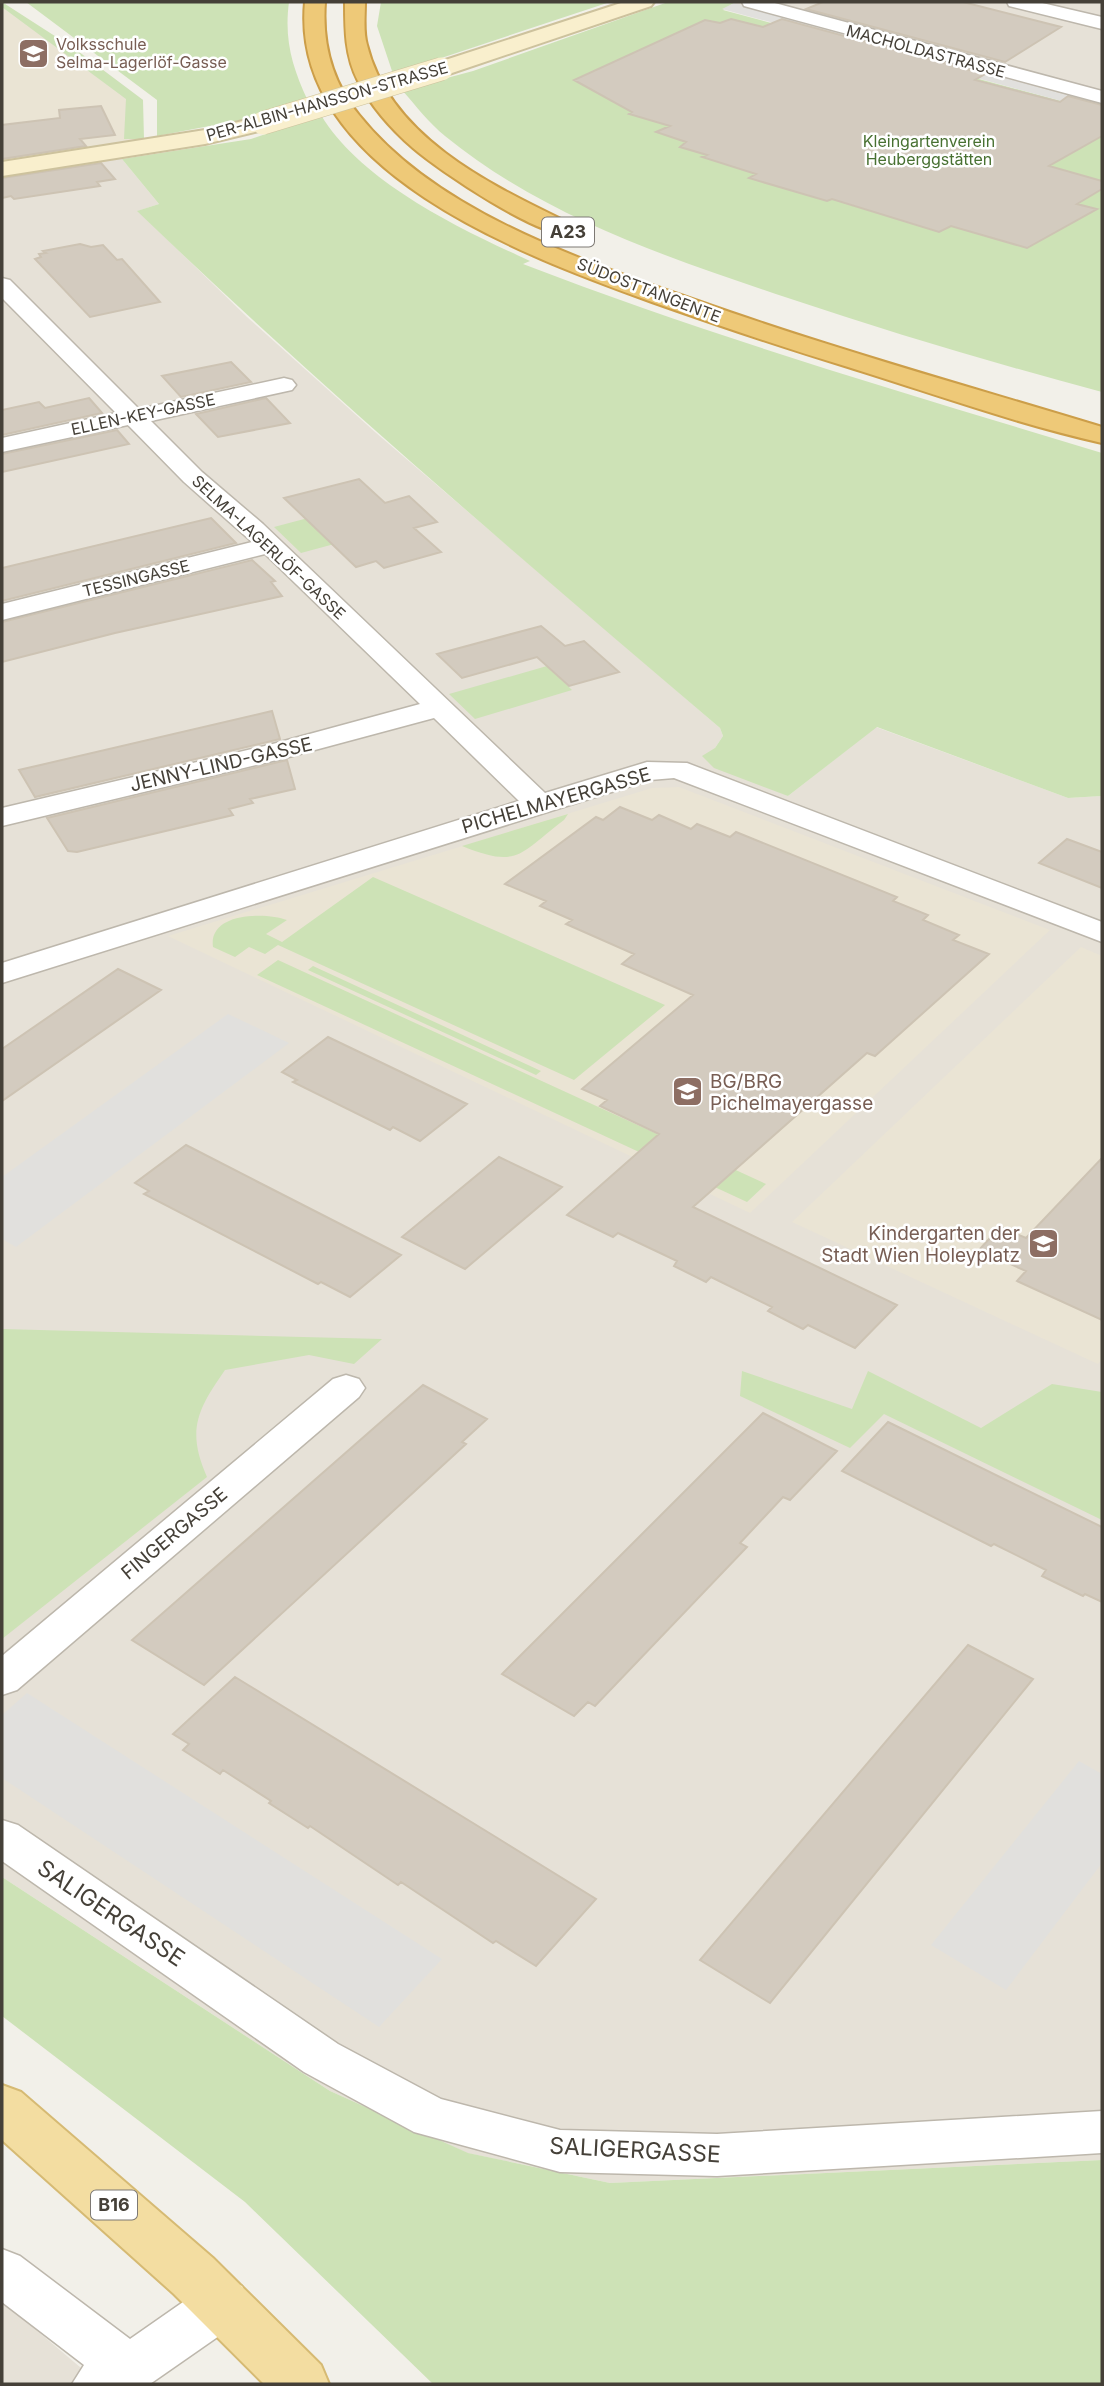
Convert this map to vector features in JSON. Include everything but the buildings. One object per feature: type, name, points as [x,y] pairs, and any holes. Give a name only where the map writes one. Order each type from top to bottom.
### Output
[{"type":"highway","name":"SÜDOSTTANGENTE","points":[[314,2],[313,40],[318,64],[326,83],[349,117],[388,156],[470,212],[586,268],[700,310],[854,361],[1102,435]]},
{"type":"highway","name":"SÜDOSTTANGENTE","points":[[355,2],[354,40],[359,60],[377,94],[405,128],[453,168],[481,186],[587,240]]},
{"type":"highway","points":[[885,345],[1013,382]]},
{"type":"main road","name":"B16","points":[[2,2108],[224,2303],[301,2384]]},
{"type":"street","name":"PER-ALBIN-HANSSON-STRASSE","points":[[2,169],[205,137],[263,123],[441,69],[644,2]]},
{"type":"street","name":"MACHOLDASTRASSE","points":[[751,2],[1102,97]]},
{"type":"street","points":[[1016,2],[1102,23]]},
{"type":"street","name":"SELMA-LAGERLÖF-GASSE","points":[[5,291],[193,477],[270,545],[539,804]]},
{"type":"street","name":"ELLEN-KEY-GASSE","points":[[2,445],[284,385]]},
{"type":"street","name":"TESSINGASSE","points":[[2,612],[270,545]]},
{"type":"street","name":"JENNY-LIND-GASSE","points":[[2,817],[275,752],[439,708]]},
{"type":"street","name":"PICHELMAYERGASSE","points":[[2,973],[132,930],[647,771],[677,769],[1102,933]]},
{"type":"street","name":"FINGERGASSE","points":[[2,1679],[346,1388]]},
{"type":"street","name":"SALIGERGASSE","points":[[2,1839],[321,2057],[431,2117],[560,2151],[717,2155],[1102,2132]]},
{"type":"street","points":[[2,2272],[113,2376],[224,2303]]},
{"type":"shaded area","points":[[728,2],[1102,2],[1102,105],[863,41]]},
{"type":"shaded area","points":[[734,3],[1102,105],[1102,112],[722,9]]},
{"type":"shaded area","points":[[2,4],[75,49],[143,100],[143,140],[122,159],[159,204],[138,211],[247,317],[375,432],[720,728],[723,736],[715,748],[788,796],[876,727],[1068,798],[1102,796],[1102,2160],[610,2183],[467,2153],[330,2091],[2,1877]]},
{"type":"shaded area","name":"Volksschule Selma-Lagerlöf-Gasse","points":[[2,7],[126,99],[124,139],[143,140],[2,163]]},
{"type":"shaded area","name":"BG/BRG Pichelmayergasse","points":[[679,787],[1050,930],[750,1213],[168,936],[652,788]]},
{"type":"shaded area","points":[[1081,947],[1102,956],[1102,1359],[1098,1364],[792,1222]]},
{"type":"shaded area","points":[[228,1014],[289,1043],[16,1247],[2,1239],[2,1177]]},
{"type":"shaded area","points":[[27,1693],[442,1959],[379,2027],[2,1778],[2,1715]]},
{"type":"shaded area","points":[[1079,1761],[1102,1774],[1102,1863],[1006,1990],[931,1945]]},
{"type":"shaded area","points":[[2,2301],[100,2384],[2,2384]]},
{"type":"green space","points":[[2,2],[75,49],[143,100],[144,139],[124,139],[126,99],[2,7]]},
{"type":"green space","points":[[26,2],[289,2],[291,53],[308,101],[241,120],[157,136],[157,100]]},
{"type":"green space","points":[[381,2],[610,2],[393,74],[377,26]]},
{"type":"green space","name":"Kleingartenverein Heuberggstätten","points":[[668,2],[734,3],[723,10],[1102,112],[1102,392],[945,348],[827,311],[653,251],[566,212],[483,165],[439,131],[402,90],[473,71]]},
{"type":"green space","points":[[321,115],[361,162],[386,182],[473,234],[530,261],[523,264],[738,340],[1102,453],[1102,796],[1068,798],[877,727],[788,796],[714,768],[702,756],[715,748],[723,736],[720,728],[351,409],[137,211],[159,204],[122,159],[251,139]]},
{"type":"green space","points":[[357,505],[386,530],[301,553],[274,527]]},
{"type":"green space","points":[[547,666],[572,690],[475,719],[449,694]]},
{"type":"green space","points":[[568,814],[537,842],[518,854],[496,856],[462,846]]},
{"type":"green space","points":[[373,877],[665,1005],[574,1080],[278,945],[265,954],[249,947],[235,957],[213,947],[214,935],[220,927],[240,917],[253,916],[287,920],[266,934],[282,942]]},
{"type":"green space","points":[[278,960],[766,1184],[747,1202],[257,975]]},
{"type":"green space","points":[[313,966],[541,1071],[536,1075],[308,970]]},
{"type":"green space","points":[[2,1329],[382,1339],[354,1364],[309,1355],[225,1370],[208,1397],[198,1420],[197,1446],[207,1477],[2,1639]]},
{"type":"green space","points":[[742,1371],[852,1409],[868,1371],[981,1428],[1052,1384],[1102,1392],[1102,1520],[884,1414],[850,1448],[740,1396]]},
{"type":"green space","points":[[2,1877],[330,2091],[468,2153],[610,2183],[1102,2160],[1102,2384],[433,2384],[245,2202],[2,2016]]},
{"type":"place","name":"Volksschule Selma-Lagerlöf-Gasse","points":[[33,53]]},
{"type":"place","name":"BG/BRG Pichelmayergasse","points":[[687,1092]]},
{"type":"place","name":"Kindergarten der Stadt Wien Holeyplatz","points":[[1043,1244]]}]
